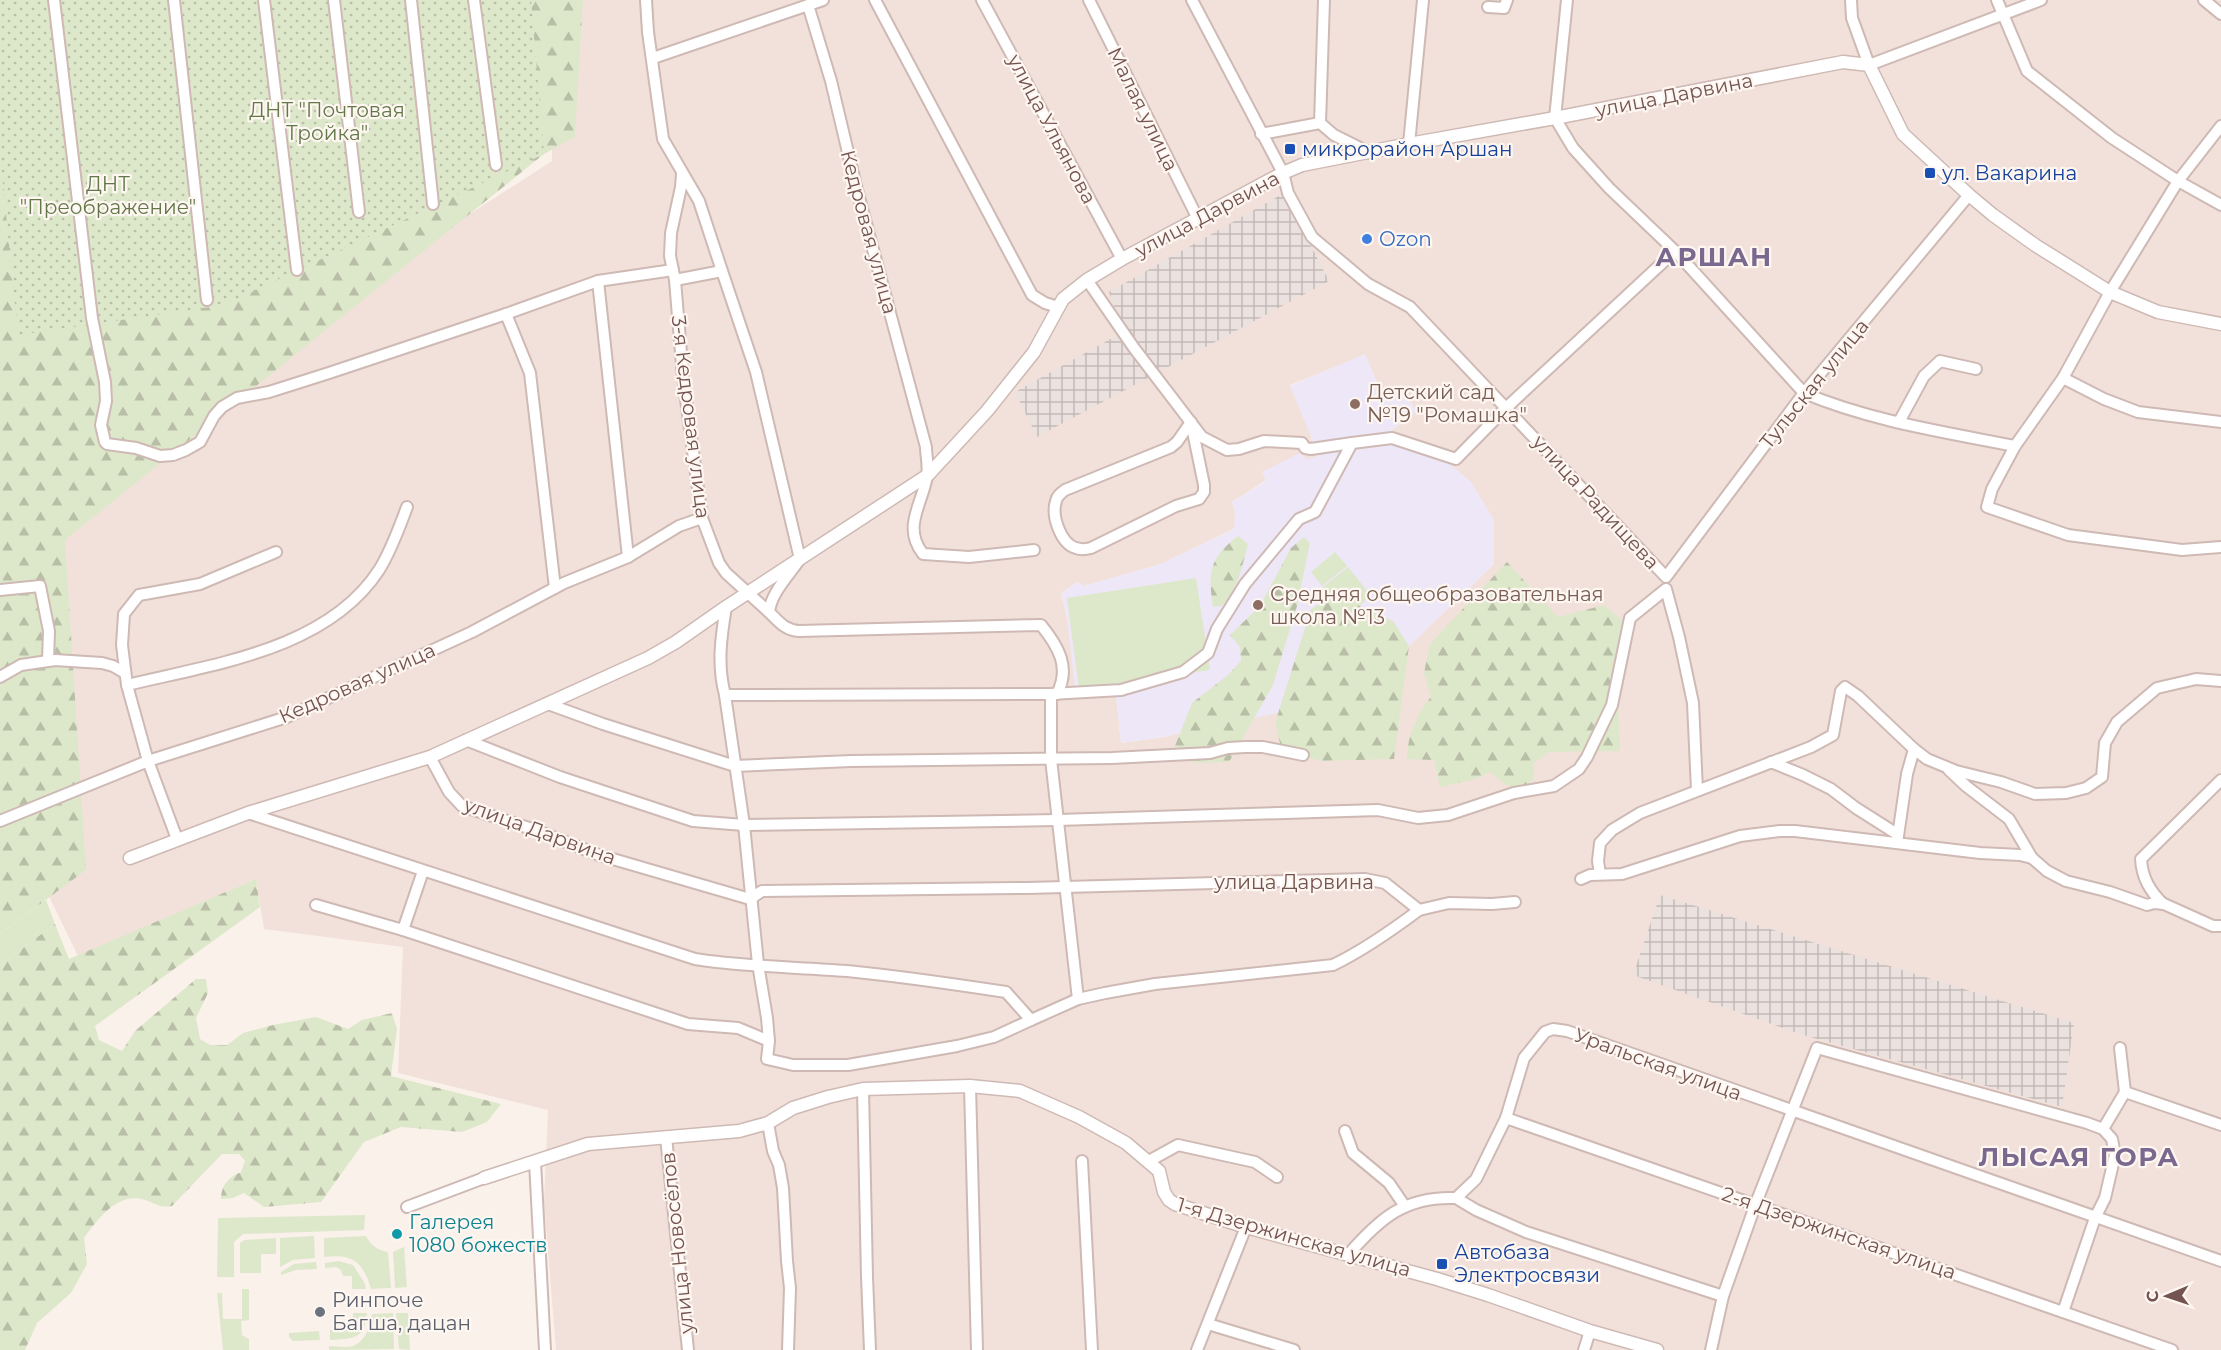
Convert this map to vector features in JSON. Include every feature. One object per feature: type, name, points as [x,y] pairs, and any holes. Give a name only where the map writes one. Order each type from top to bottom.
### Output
[{"type":"street","points":[[54,0],[92,318],[105,382],[106,401],[101,424],[105,442],[160,456],[173,455],[200,442],[205,435],[209,421],[228,403],[237,398],[269,392],[329,373],[598,281],[722,271]]},
{"type":"street","points":[[174,0],[207,300]]},
{"type":"street","points":[[264,0],[297,270]]},
{"type":"street","points":[[334,0],[359,212]]},
{"type":"street","points":[[411,0],[433,204]]},
{"type":"street","points":[[474,0],[496,165]]},
{"type":"street","points":[[646,0],[648,32],[663,139],[699,201],[756,372],[800,559]]},
{"type":"street","points":[[653,58],[824,0]]},
{"type":"street","points":[[874,0],[1032,295],[1045,303],[1058,307]]},
{"type":"street","name":"улица Ульянова","points":[[982,0],[1122,259]]},
{"type":"street","name":"Малая улица","points":[[1089,0],[1197,218]]},
{"type":"street","name":"улица Радищева","points":[[1192,0],[1283,173],[1288,193],[1312,237],[1368,284],[1410,307],[1666,577]]},
{"type":"street","points":[[1320,123],[1324,0]]},
{"type":"street","points":[[1409,144],[1423,0]]},
{"type":"street","points":[[1488,7],[1504,8],[1507,0]]},
{"type":"street","points":[[1567,0],[1556,118],[1573,148],[1609,188],[1675,250],[1804,393],[1833,405],[1899,422],[2015,446]]},
{"type":"street","points":[[1851,0],[1852,18],[1869,65],[1903,134],[1969,195],[2035,245],[2110,292],[2158,312],[2221,324]]},
{"type":"street","points":[[1997,0],[2027,71],[2112,138],[2178,181],[2221,205]]},
{"type":"street","name":"улица Дарвина","points":[[746,593],[928,475],[987,411],[1034,352],[1063,299],[1087,280],[1283,173],[1302,165],[1843,62],[1869,65],[2041,0]]},
{"type":"street","points":[[2204,0],[2221,14]]},
{"type":"street","name":"Кедровая улица","points":[[808,5],[831,81],[856,186],[926,447],[928,475]]},
{"type":"street","points":[[1262,134],[1320,123]]},
{"type":"street","points":[[1320,123],[1334,135],[1371,153]]},
{"type":"street","points":[[2221,126],[2178,181],[2110,292],[2063,378],[2015,446],[1992,489],[1987,507],[2068,535],[2182,550],[2221,547]]},
{"type":"street","name":"3-я Кедровая улица","points":[[682,173],[671,233],[670,256],[702,518],[719,563],[732,581],[769,612]]},
{"type":"street","name":"Тульская улица","points":[[1666,577],[1804,393],[1969,195]]},
{"type":"street","points":[[1087,280],[1134,348],[1202,437],[1227,450],[1239,449],[1264,441],[1302,443],[1305,448],[1311,449],[1392,438],[1456,459],[1507,407],[1675,250]]},
{"type":"street","points":[[598,281],[628,557]]},
{"type":"street","points":[[506,314],[530,373],[555,588]]},
{"type":"street","points":[[1899,422],[1924,376],[1940,361],[1976,369]]},
{"type":"street","points":[[2063,378],[2104,399],[2138,412],[2221,422]]},
{"type":"street","points":[[1191,422],[1204,485],[1204,492],[1199,499],[1176,506],[1091,549],[1076,548],[1069,544],[1057,525],[1055,504],[1060,494],[1171,447],[1191,422]]},
{"type":"street","points":[[725,695],[1054,694],[1122,690],[1183,672],[1208,653],[1217,629],[1245,584],[1299,519],[1316,512],[1352,442]]},
{"type":"street","points":[[928,475],[914,521],[913,533],[914,541],[923,554],[969,557],[1034,550]]},
{"type":"street","points":[[127,685],[248,656],[322,625],[363,591],[380,569],[407,507]]},
{"type":"street","name":"Кедровая улица","points":[[0,821],[148,761],[287,717],[472,632],[555,588],[628,557],[679,526],[702,518]]},
{"type":"street","points":[[177,839],[148,761],[127,685],[122,645],[124,614],[139,595],[200,584],[276,552]]},
{"type":"street","name":"улица Дарвина","points":[[769,612],[770,604],[776,593],[800,559]]},
{"type":"street","points":[[0,590],[40,586],[49,631],[48,661]]},
{"type":"street","points":[[466,740],[560,777],[693,820],[744,825],[1058,820],[1378,810],[1418,818],[1448,815],[1514,792],[1554,786],[1579,769],[1612,705],[1630,618],[1666,588],[1679,637],[1692,703],[1697,790]]},
{"type":"street","points":[[130,858],[248,813],[430,757],[648,658],[676,642],[746,593]]},
{"type":"street","points":[[726,607],[719,662],[744,825],[750,899],[767,1018],[769,1041],[766,1059],[793,1065],[848,1065],[957,1046],[994,1036],[1078,999],[1155,984],[1333,965],[1365,948],[1419,910],[1449,903],[1515,902]]},
{"type":"street","points":[[769,612],[781,625],[790,630],[799,631],[1041,625],[1056,644],[1061,656],[1063,685],[1054,694],[1051,759],[1078,999]]},
{"type":"street","points":[[0,677],[21,666],[56,660],[102,663],[113,666],[125,674]]},
{"type":"street","points":[[1600,874],[1598,861],[1600,843],[1612,830],[1640,813],[1811,747],[1833,735],[1841,691],[1845,687],[1858,696],[1927,759],[2035,794],[2066,793],[2086,789],[2102,777],[2105,743],[2117,722],[2157,688],[2196,679],[2221,681]]},
{"type":"street","points":[[548,704],[735,766],[851,761],[1112,758],[1210,753],[1227,748],[1245,747],[1263,747],[1303,755]]},
{"type":"street","points":[[1897,838],[1907,774],[1914,749]]},
{"type":"street","name":"улица Дарвина","points":[[430,757],[449,792],[462,806],[535,830],[599,855],[750,899],[762,891],[1365,879],[1385,883],[1419,910]]},
{"type":"street","points":[[1772,762],[1831,789],[1897,838]]},
{"type":"street","points":[[1946,767],[1966,786],[2009,819],[2032,858],[2048,871],[2066,881],[2110,892],[2147,905],[2164,904],[2213,926],[2221,926]]},
{"type":"street","points":[[2164,904],[2149,890],[2141,859],[2221,780]]},
{"type":"street","points":[[248,813],[695,959],[730,964],[758,964],[893,976],[1006,992],[1031,1020]]},
{"type":"street","points":[[1581,879],[1600,874],[1622,874],[1740,836],[1780,831],[1897,838],[2032,858]]},
{"type":"street","points":[[403,930],[423,871]]},
{"type":"street","points":[[316,905],[403,930],[688,1024],[738,1028],[769,1041]]},
{"type":"street","name":"Уральская улица","points":[[1456,1198],[1476,1179],[1506,1118],[1524,1058],[1545,1032],[1553,1029],[1589,1039],[2221,1261]]},
{"type":"street","points":[[1711,1350],[1723,1296],[1756,1203],[1817,1048],[2087,1123],[2103,1130],[2112,1139],[2115,1155],[2110,1183],[2095,1218],[2063,1312]]},
{"type":"street","points":[[2103,1130],[2125,1092],[2120,1048]]},
{"type":"street","points":[[970,1086],[976,1350]]},
{"type":"street","name":"1-я Дзержинская улица","points":[[407,1207],[484,1178],[588,1144],[739,1131],[768,1123],[793,1108],[863,1089],[970,1086],[1020,1091],[1079,1117],[1126,1143],[1159,1171],[1169,1200],[1175,1204],[1246,1227],[1488,1295],[1590,1331],[1657,1350]]},
{"type":"street","points":[[863,1089],[870,1350]]},
{"type":"street","points":[[2125,1092],[2221,1125]]},
{"type":"street","name":"2-я Дзержинская улица","points":[[1506,1118],[1756,1203],[2172,1350]]},
{"type":"street","points":[[768,1123],[783,1188],[790,1288],[788,1350]]},
{"type":"street","points":[[1345,1131],[1353,1153],[1389,1183],[1404,1205]]},
{"type":"street","name":"улица Новосёлов","points":[[666,1137],[688,1350]]},
{"type":"street","points":[[1149,1161],[1178,1145],[1255,1162],[1277,1177]]},
{"type":"street","points":[[1082,1161],[1092,1350]]},
{"type":"street","points":[[535,1162],[545,1350]]},
{"type":"street","points":[[1348,1255],[1367,1233],[1404,1205],[1425,1200],[1456,1198],[1476,1210],[1526,1232],[1723,1296]]},
{"type":"street","points":[[1197,1350],[1246,1227]]},
{"type":"street","points":[[1208,1324],[1294,1350]]},
{"type":"street","points":[[1584,1350],[1590,1331]]},
{"type":"shaded area","points":[[551,0],[2221,0],[2221,1350],[556,1350],[544,1201],[548,1110],[398,1073],[403,947],[264,929],[256,879],[78,956],[38,874],[0,517],[552,161]],"holes":[[[1365,355],[1383,396],[1313,446],[1290,385]],[[1326,452],[1494,564],[1358,695],[1164,737],[1121,743],[1115,686],[1067,618],[1061,593],[1077,582],[1084,586],[1161,564],[1235,528],[1235,512],[1232,502],[1266,480],[1262,472],[1308,460]]]},
{"type":"shaded area","points":[[1284,193],[1329,281],[1037,437],[1015,392],[1123,332],[1109,292]]},
{"type":"shaded area","name":"Детский сад №19 \"Ромашка\"","points":[[1365,354],[1383,396],[1405,395],[1417,411],[1385,436],[1313,446],[1290,386]]},
{"type":"shaded area","name":"Средняя общеобразовательная школа №13","points":[[1382,443],[1415,447],[1442,457],[1471,482],[1494,520],[1494,564],[1358,696],[1164,737],[1121,743],[1115,686],[1075,689],[1067,618],[1061,593],[1077,582],[1084,586],[1161,564],[1234,529],[1235,512],[1232,502],[1266,481],[1262,472],[1300,453],[1308,460],[1326,452]]},
{"type":"shaded area","points":[[1660,895],[2074,1023],[2062,1107],[1803,1035],[1633,975]]},
{"type":"green space","points":[[0,0],[583,0],[575,137],[544,154],[65,540],[86,870],[0,934]]},
{"type":"green space","points":[[0,0],[531,0],[544,154],[224,305],[18,335],[0,154]]},
{"type":"green space","points":[[1238,536],[1248,544],[1239,577],[1227,601],[1221,606],[1213,607],[1211,575],[1213,567],[1221,551]]},
{"type":"green space","points":[[1304,537],[1310,543],[1297,606],[1273,685],[1229,762],[1194,763],[1175,746],[1192,703],[1228,675],[1241,661],[1240,647],[1230,635],[1260,606],[1291,548]]},
{"type":"green space","points":[[1335,552],[1347,566],[1322,586],[1311,572]]},
{"type":"green space","points":[[1507,562],[1558,617],[1604,605],[1627,624],[1617,676],[1620,751],[1549,752],[1534,763],[1533,780],[1520,787],[1510,786],[1490,772],[1476,779],[1440,787],[1434,760],[1407,759],[1414,726],[1421,710],[1431,697],[1424,673],[1430,644]]},
{"type":"green space","points":[[1348,567],[1371,596],[1347,616],[1323,587]]},
{"type":"green space","points":[[1196,578],[1210,670],[1079,689],[1067,598]]},
{"type":"green space","points":[[1344,599],[1393,621],[1409,646],[1394,759],[1323,761],[1290,754],[1280,743],[1275,723],[1311,609],[1326,600]]},
{"type":"green space","points":[[256,879],[260,907],[95,1026],[99,1040],[122,1051],[135,1031],[196,979],[206,979],[208,993],[196,1018],[200,1039],[210,1045],[227,1045],[243,1033],[316,1017],[348,1029],[362,1020],[392,1013],[397,1029],[391,1076],[501,1104],[487,1122],[462,1132],[401,1127],[364,1142],[321,1202],[264,1207],[244,1193],[233,1198],[221,1199],[224,1186],[229,1179],[241,1172],[245,1161],[239,1154],[222,1154],[172,1206],[161,1206],[135,1198],[126,1199],[102,1215],[84,1238],[87,1264],[71,1293],[37,1323],[25,1350],[0,1350],[0,965],[55,924],[69,959]]},
{"type":"green space","points":[[46,900],[55,924],[0,965],[0,934]]},
{"type":"green space","points":[[365,1215],[364,1230],[243,1234],[234,1242],[234,1277],[217,1277],[218,1218]]},
{"type":"green space","points":[[314,1236],[315,1258],[293,1260],[280,1267],[280,1238]]},
{"type":"green space","points":[[366,1236],[375,1247],[388,1252],[391,1288],[371,1289],[360,1266],[349,1258],[324,1257],[324,1238]]},
{"type":"green space","points":[[276,1238],[276,1254],[261,1254],[261,1273],[240,1273],[240,1243],[244,1240]]},
{"type":"green space","points":[[404,1247],[407,1287],[395,1288],[393,1252]]},
{"type":"green space","points":[[339,1261],[353,1265],[366,1289],[352,1289],[352,1276],[343,1276],[337,1267],[325,1268],[325,1263]]},
{"type":"green space","points":[[316,1262],[317,1269],[296,1270],[281,1275],[281,1272],[294,1264]]},
{"type":"green space","points":[[242,1289],[249,1289],[249,1320],[241,1321],[242,1335],[249,1339],[249,1350],[223,1350],[217,1293],[222,1293],[223,1319],[242,1319]]},
{"type":"green space","points":[[353,1313],[367,1313],[364,1328],[360,1333],[351,1338],[330,1340],[330,1330],[353,1329]]},
{"type":"green space","points":[[393,1313],[394,1349],[329,1350],[329,1346],[347,1347],[358,1344],[367,1332],[372,1314]]},
{"type":"green space","points":[[396,1313],[408,1313],[410,1350],[399,1349]]},
{"type":"green space","points":[[319,1331],[320,1340],[293,1341],[289,1337],[289,1333]]},
{"type":"place","name":"микрорайон Аршан","points":[[1290,149]]},
{"type":"place","name":"ул. Вакарина","points":[[1930,173]]},
{"type":"place","name":"Ozon","points":[[1367,239]]},
{"type":"place","name":"Детский сад №19 \"Ромашка\"","points":[[1355,404]]},
{"type":"place","name":"Средняя общеобразовательная школа №13","points":[[1258,605]]},
{"type":"place","name":"Галерея 1080 божеств","points":[[397,1234]]},
{"type":"place","name":"Автобаза Электросвязи","points":[[1442,1264]]},
{"type":"place","name":"Ринпоче Багша, дацан","points":[[320,1312]]},
{"type":"district","name":"АРШАН","points":[[1714,257]]},
{"type":"district","name":"ЛЫСАЯ ГОРА","points":[[2079,1157]]},
{"type":"park label","name":"ДНТ \"Почтовая Тройка\"","points":[[327,122]]},
{"type":"park label","name":"ДНТ \"Преображение\"","points":[[108,196]]}]
